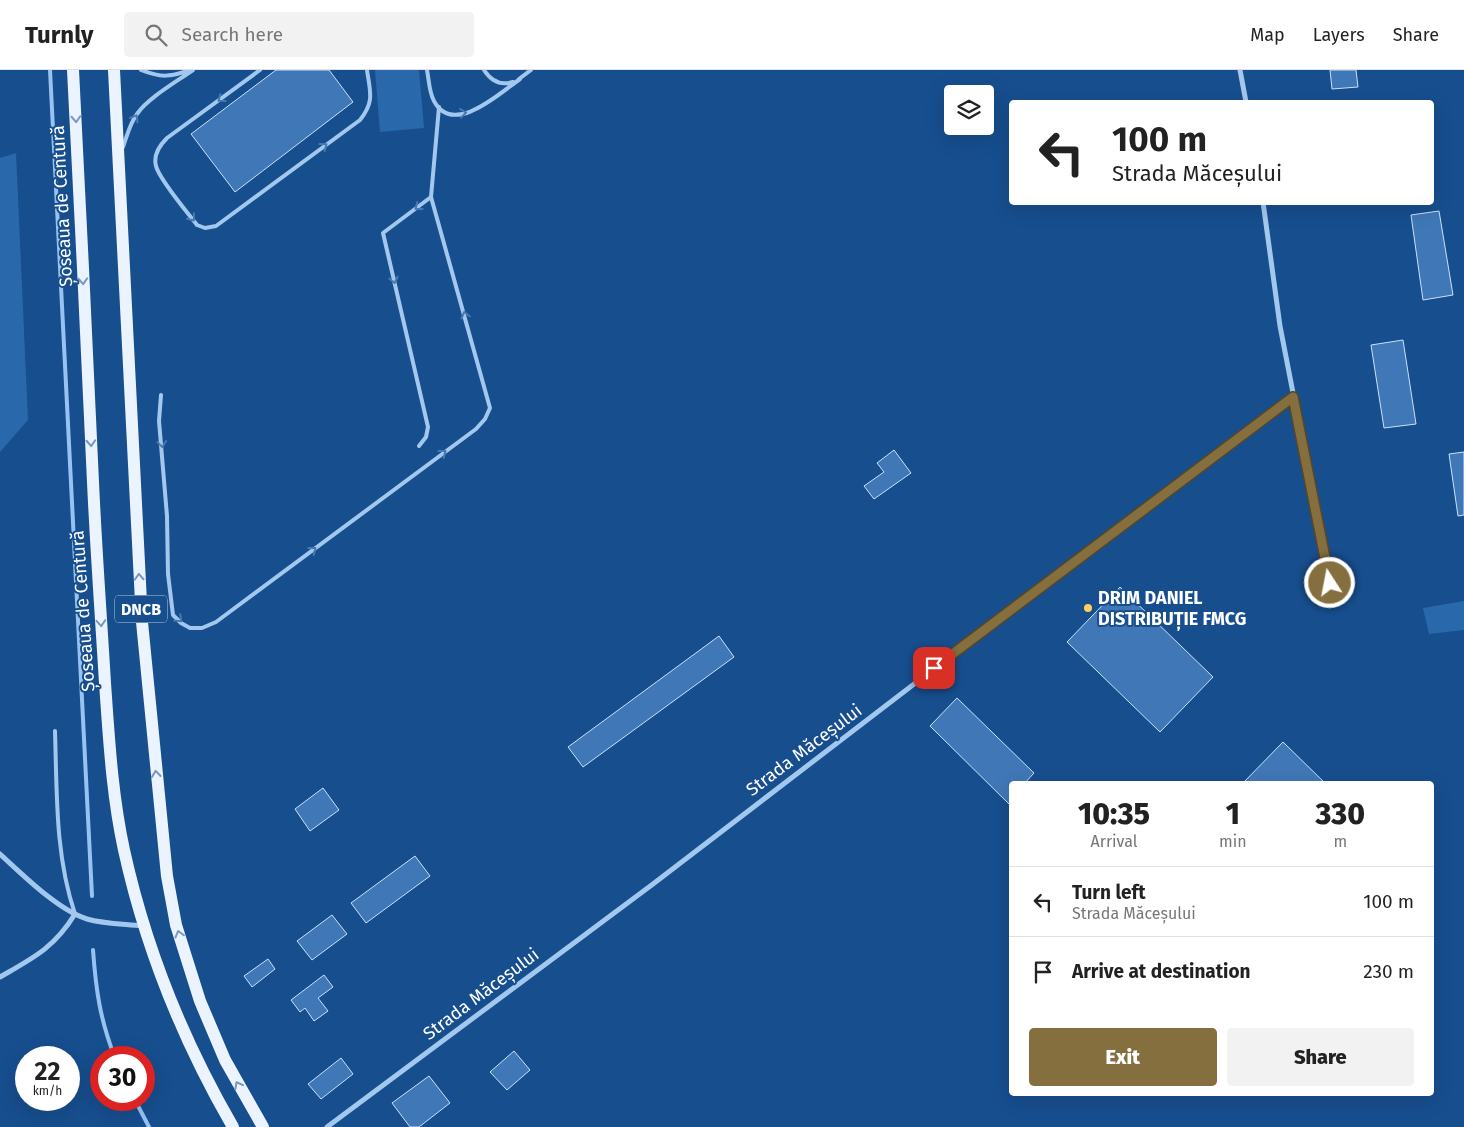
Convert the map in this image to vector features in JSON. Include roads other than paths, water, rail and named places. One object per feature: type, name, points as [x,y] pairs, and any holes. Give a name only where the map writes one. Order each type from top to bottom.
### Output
[{"type":"main road","name":"Șoseaua de Centură","points":[[73,70],[97,569],[110,758],[117,810],[124,849],[143,926],[167,994],[213,1092],[233,1127]]},
{"type":"main road","name":"DNCB","points":[[114,70],[142,622],[167,876],[176,925],[200,1001],[225,1060],[263,1127]]},
{"type":"street","points":[[1240,70],[1246,100]]},
{"type":"street","points":[[1263,205],[1280,326],[1330,583]]},
{"type":"street","name":"Strada Măceșului","points":[[331,1126],[1293,397]]},
{"type":"street","points":[[0,854],[40,889],[75,914],[88,919],[143,926]]},
{"type":"street","points":[[0,977],[33,959],[54,943],[75,914]]},
{"type":"lane","points":[[141,70],[160,76],[173,76],[191,70]]},
{"type":"lane","points":[[118,163],[128,129],[136,114],[154,97],[191,70]]},
{"type":"lane","points":[[260,70],[167,138],[157,151],[156,166],[159,174],[196,225],[205,228],[216,226],[360,120],[368,109],[371,97],[367,70]]},
{"type":"lane","points":[[427,70],[434,101],[448,113],[454,114],[470,113],[532,70]]},
{"type":"lane","points":[[484,70],[492,80],[501,84],[507,84],[520,79]]},
{"type":"lane","points":[[161,396],[159,421],[167,516],[168,574],[173,615],[190,628],[202,628],[216,622],[476,429],[490,408],[440,223],[431,197],[439,107]]},
{"type":"lane","points":[[419,446],[426,437],[428,427],[383,233],[431,197]]},
{"type":"lane","points":[[55,731],[57,822],[67,892],[75,914]]},
{"type":"waterway","points":[[50,70],[92,896]]},
{"type":"waterway","points":[[93,950],[100,1005],[111,1046]]},
{"type":"waterway","points":[[141,1111],[149,1127]]},
{"type":"place","name":"DRIM DANIEL DISTRIBUȚIE FMCG","points":[[1088,608]]}]
